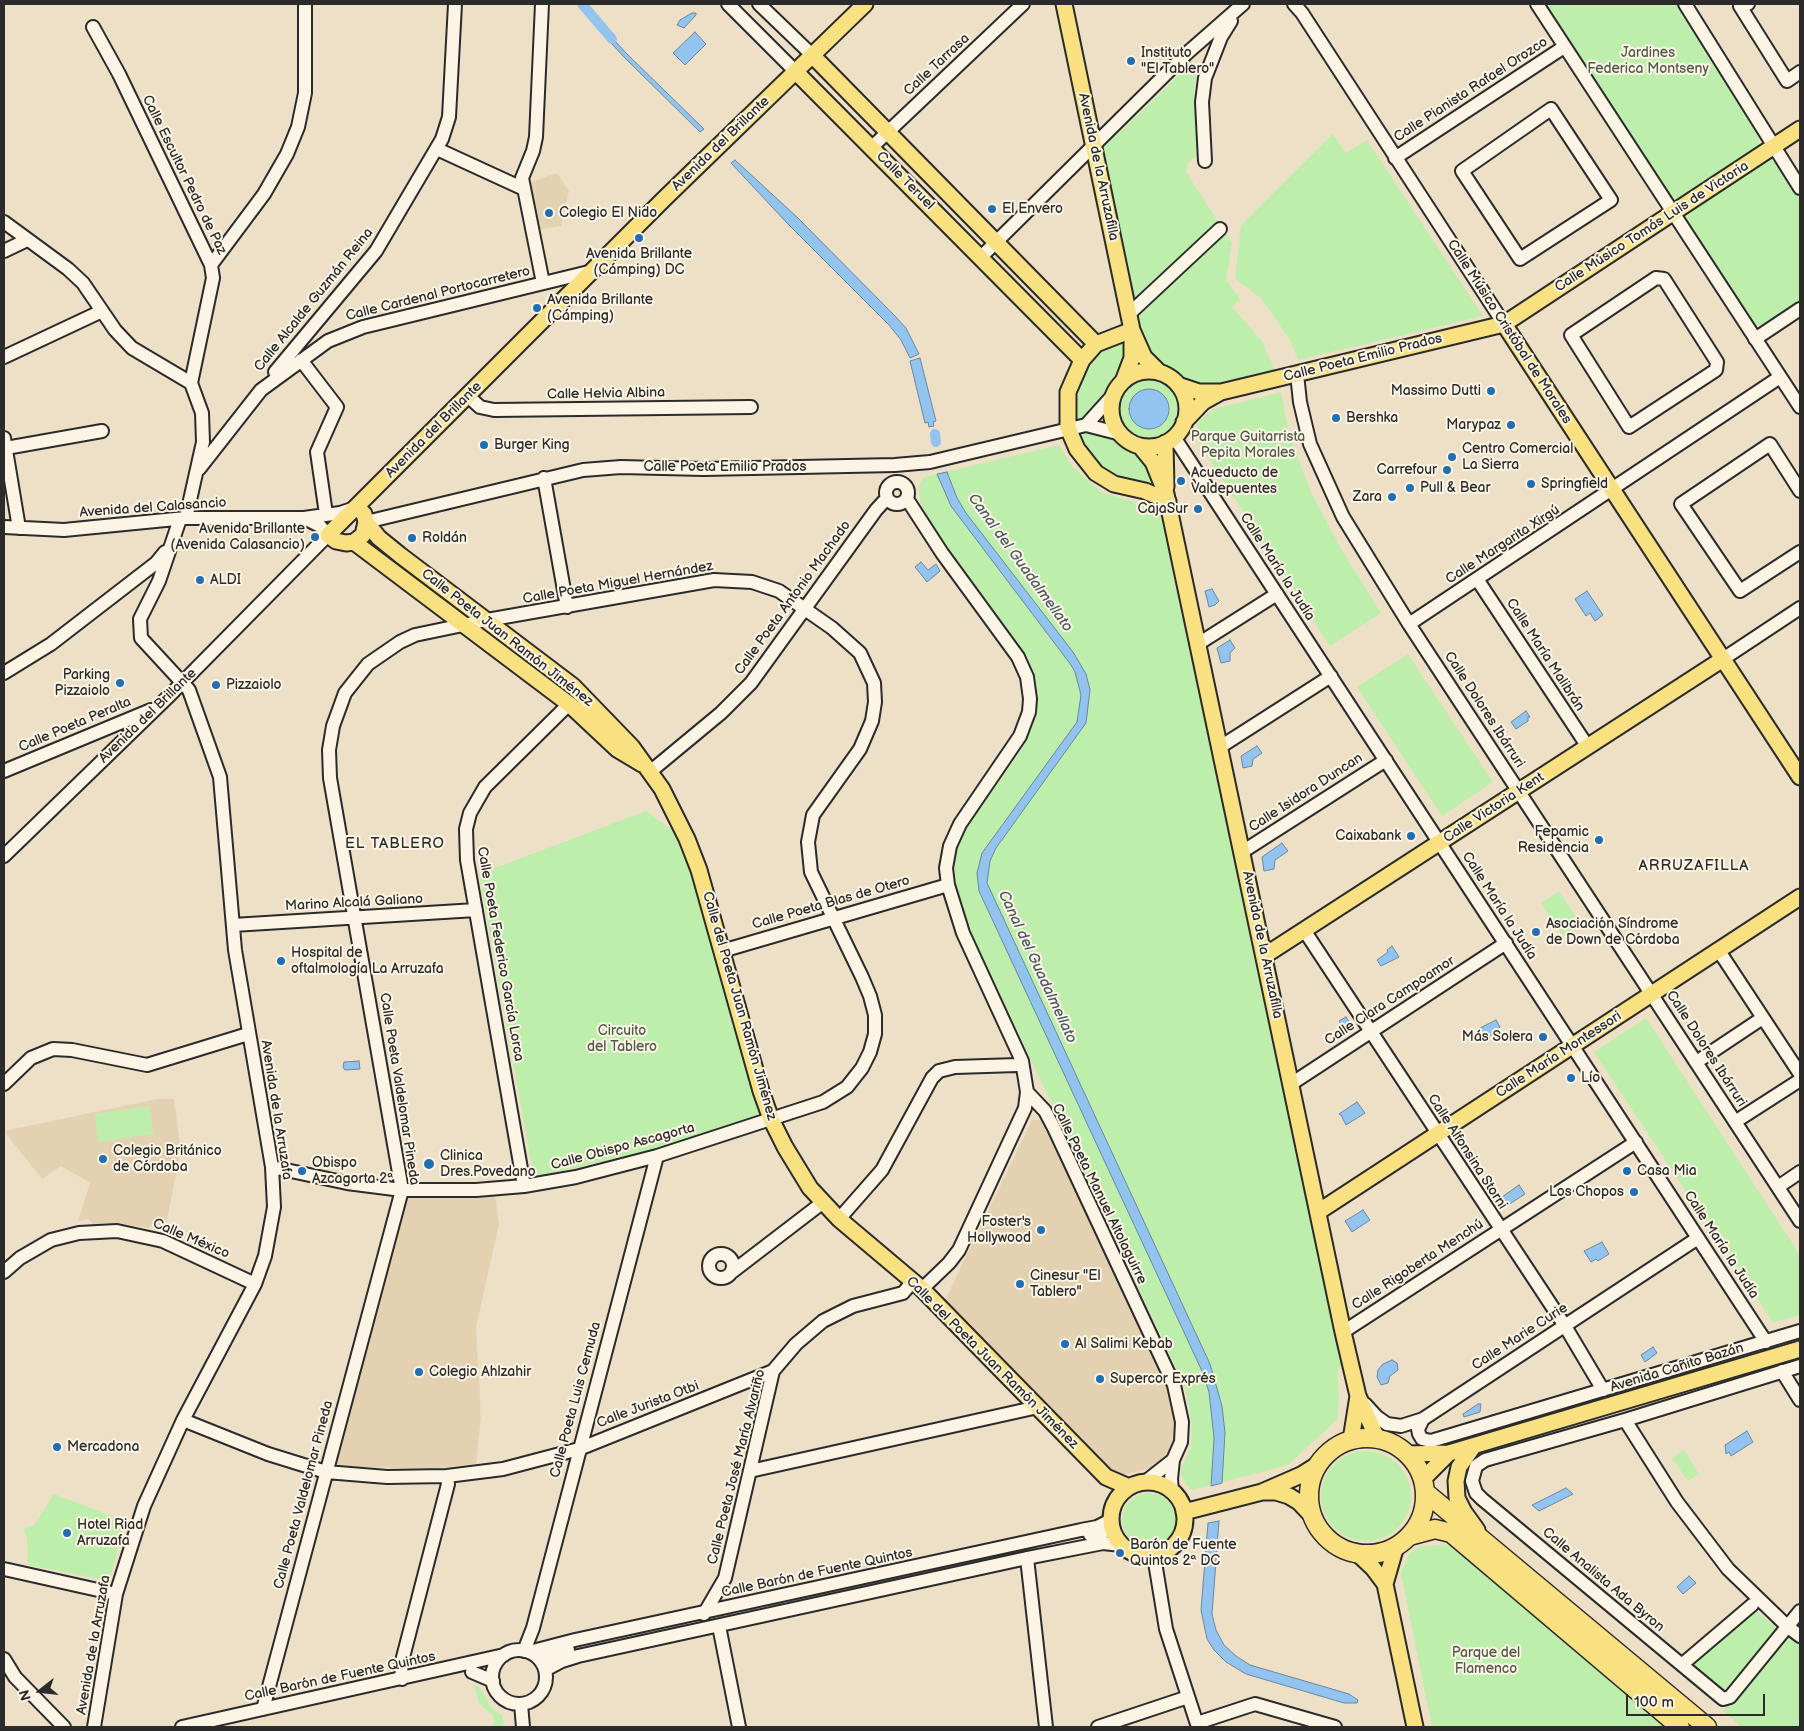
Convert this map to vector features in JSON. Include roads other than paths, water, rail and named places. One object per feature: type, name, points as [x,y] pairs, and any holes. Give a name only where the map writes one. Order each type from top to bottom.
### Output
[{"type":"highway","points":[[1403,1541],[1419,1521],[1424,1486],[1417,1466],[1407,1454],[1392,1443],[1377,1438],[1351,1440],[1326,1455],[1314,1472],[1310,1489],[1310,1505],[1314,1518],[1325,1536],[1342,1548],[1356,1552],[1382,1552],[1403,1541],[1435,1529],[1451,1533],[1680,1727]]},
{"type":"highway","points":[[1424,1486],[1575,1618],[1707,1727]]},
{"type":"main road","name":"Avenida del Brillante","points":[[328,535],[865,4]]},
{"type":"main road","name":"Avenida de la Arruzafilla","points":[[1064,4],[1132,330],[1132,358],[1124,379]]},
{"type":"main road","name":"Calle Teruel","points":[[812,55],[1096,344]]},
{"type":"main road","name":"Calle Teruel","points":[[796,72],[1082,360]]},
{"type":"main road","name":"Calle Músico Tomás Luis de Victoria","points":[[1504,324],[1800,130]]},
{"type":"main road","name":"Calle Poeta Emilio Prados","points":[[1178,385],[1199,392],[1221,392],[1504,324]]},
{"type":"main road","name":"Calle Músico Cristóbal de Morales","points":[[1504,324],[1800,777]]},
{"type":"main road","name":"Avenida de la Arruzafilla","points":[[1132,330],[1144,357],[1159,372]]},
{"type":"main road","points":[[1132,330],[1096,344],[1082,360],[1068,392],[1068,428],[1082,458],[1105,479],[1124,488],[1167,498]]},
{"type":"main road","points":[[1159,372],[1170,377],[1178,385],[1184,396],[1187,410],[1184,422],[1170,440],[1154,446],[1140,446],[1120,434],[1111,415],[1114,394],[1124,379],[1135,373],[1159,372]]},
{"type":"main road","name":"Calle Poeta Emilio Prados","points":[[1184,422],[1203,402],[1221,392]]},
{"type":"main road","name":"Avenida de la Arruzafilla","points":[[1167,498],[1170,440]]},
{"type":"main road","name":"Avenida de la Arruzafilla","points":[[1140,446],[1152,462],[1167,498],[1343,1332],[1358,1396],[1377,1438]]},
{"type":"main road","name":"Calle Poeta Juan Ramón Jiménez","points":[[357,507],[364,514],[366,522],[379,538],[583,695],[618,730],[651,771]]},
{"type":"main road","points":[[328,535],[336,541],[354,542],[363,535],[366,522]]},
{"type":"main road","name":"Calle Poeta Juan Ramón Jiménez","points":[[354,542],[569,704],[616,750],[651,771]]},
{"type":"main road","name":"Calle Victoria Kent","points":[[1264,956],[1723,659]]},
{"type":"main road","name":"Calle del Poeta Juan Ramón Jiménez","points":[[651,771],[687,838],[699,870],[761,1091],[771,1119],[785,1147],[810,1188],[839,1219],[918,1285],[1038,1407],[1106,1478],[1116,1501]]},
{"type":"main road","name":"Calle María Montessori","points":[[1318,1212],[1800,897]]},
{"type":"main road","name":"Avenida Cañito Bazán","points":[[1407,1454],[1449,1453],[1473,1447],[1800,1349]]},
{"type":"main road","name":"Avenida de la Arruzafilla","points":[[1351,1440],[1358,1396]]},
{"type":"main road","points":[[1473,1447],[1459,1467],[1456,1481],[1458,1498],[1464,1512],[1486,1541]]},
{"type":"main road","points":[[1424,1486],[1449,1453]]},
{"type":"main road","points":[[1184,1512],[1262,1492],[1301,1475],[1320,1463]]},
{"type":"main road","name":"Calle del Poeta Juan Ramón Jiménez","points":[[1106,1478],[1129,1487]]},
{"type":"main road","points":[[1145,1482],[1156,1484],[1172,1492],[1179,1500],[1184,1512],[1184,1528],[1178,1540],[1168,1550],[1154,1556],[1141,1556],[1130,1552],[1121,1545],[1112,1525],[1116,1501],[1129,1487],[1145,1482]]},
{"type":"main road","points":[[1262,1492],[1276,1492],[1289,1496],[1299,1502],[1314,1518]]},
{"type":"main road","points":[[1385,1584],[1403,1541]]},
{"type":"main road","points":[[1356,1552],[1373,1568],[1385,1584],[1415,1727]]},
{"type":"street","points":[[211,265],[264,194],[287,154],[298,127],[305,93],[305,4]]},
{"type":"street","name":"Calle Alcalde Guzmán Reina","points":[[261,390],[376,251],[437,149],[450,117],[455,4]]},
{"type":"street","points":[[542,4],[536,137],[533,151],[522,178],[543,283]]},
{"type":"street","name":"Calle Teruel","points":[[728,4],[796,72]]},
{"type":"street","name":"Calle Teruel","points":[[759,4],[812,55]]},
{"type":"street","name":"Calle Tarrasa","points":[[872,147],[1022,4]]},
{"type":"street","points":[[1537,4],[1800,407]]},
{"type":"street","points":[[1685,4],[1800,188]]},
{"type":"street","points":[[1748,4],[1740,6],[1787,81],[1800,72]]},
{"type":"street","points":[[981,257],[1186,54],[1241,6]]},
{"type":"street","points":[[1205,161],[1202,110],[1205,78],[1221,37],[1241,6]]},
{"type":"street","name":"Calle Músico Cristóbal de Morales","points":[[1300,7],[1395,158],[1504,324]]},
{"type":"street","name":"Calle Escultor Pedro de Paz","points":[[93,27],[119,74],[211,265],[213,278],[191,383]]},
{"type":"street","name":"Calle Pianista Rafael Orozco","points":[[1395,158],[1564,47]]},
{"type":"street","points":[[1186,54],[1192,54],[1201,61],[1205,78]]},
{"type":"street","points":[[1551,109],[1611,200],[1520,258],[1462,170],[1551,109]]},
{"type":"street","points":[[437,149],[524,189]]},
{"type":"street","points":[[4,222],[68,269],[83,284],[115,330],[132,348],[191,383],[202,413],[203,427],[197,471],[183,519],[170,547],[158,581],[140,619],[141,638],[173,675],[183,682]]},
{"type":"street","points":[[1129,314],[1220,229]]},
{"type":"street","points":[[4,251],[27,240]]},
{"type":"street","name":"Calle Cardenal Portocarretero","points":[[197,471],[261,390],[317,348],[344,334],[363,327],[593,272]]},
{"type":"street","points":[[1656,278],[1664,279],[1717,362],[1716,370],[1673,399],[1629,426],[1571,335],[1656,278]]},
{"type":"street","points":[[1755,339],[1800,309]]},
{"type":"street","points":[[4,357],[102,311]]},
{"type":"street","points":[[305,336],[317,348]]},
{"type":"street","points":[[300,360],[337,407],[318,452],[326,514]]},
{"type":"street","name":"Calle Dolores Ibárruri","points":[[1297,374],[1300,402],[1310,444],[1325,482],[1343,517],[1519,792],[1800,1221]]},
{"type":"street","name":"Calle Margarita Xirgú","points":[[1410,624],[1780,377]]},
{"type":"street","points":[[1114,394],[1086,425],[1120,434]]},
{"type":"street","name":"Calle Helvia Albina","points":[[468,396],[480,407],[494,410],[750,407]]},
{"type":"street","name":"Calle Poeta Emilio Prados","points":[[366,522],[544,478],[608,468],[704,469],[895,465],[930,462],[1086,425]]},
{"type":"street","points":[[19,528],[5,443],[102,431]]},
{"type":"street","name":"Calle María la Judía","points":[[1170,440],[1277,594],[1766,1342]]},
{"type":"street","points":[[1800,491],[1770,444],[1681,504],[1740,591],[1800,552]]},
{"type":"street","points":[[895,465],[896,482]]},
{"type":"street","points":[[544,478],[567,607]]},
{"type":"street","points":[[907,499],[898,504],[891,503],[887,498],[888,487],[896,482],[903,483],[907,488],[907,499],[942,553],[1012,647],[1023,666],[1029,688],[1029,712],[1020,736],[954,835],[947,857],[948,885],[963,933],[1022,1061],[1027,1092]]},
{"type":"street","name":"Calle Poeta Antonio Machado","points":[[651,771],[736,698],[768,660],[876,510],[887,498]]},
{"type":"street","name":"Avenida del Calasancio","points":[[4,527],[64,530],[183,519],[304,518],[340,513],[357,507]]},
{"type":"street","points":[[304,518],[320,526],[328,535]]},
{"type":"street","name":"Avenida del Brillante","points":[[4,856],[158,707],[328,535]]},
{"type":"street","points":[[4,673],[51,644],[156,563],[170,547]]},
{"type":"street","name":"Calle María Malibrán","points":[[1477,579],[1588,747]]},
{"type":"street","name":"Calle Poeta Miguel Hernández","points":[[464,625],[725,580],[767,586],[805,609],[848,640],[860,653],[874,683],[874,712],[867,736],[820,804],[810,827],[808,857],[811,872],[870,996],[875,1024],[870,1052],[856,1078],[837,1095],[823,1102],[771,1119]]},
{"type":"street","points":[[1198,644],[1277,594]]},
{"type":"street","points":[[1723,659],[1800,608]]},
{"type":"street","name":"Calle Poeta Valdelomar Pineda","points":[[263,1709],[402,1190],[330,778],[329,750],[338,710],[345,694],[368,664],[384,652],[415,635],[464,625]]},
{"type":"street","points":[[1220,747],[1331,676]]},
{"type":"street","name":"Avenida de la Arruzafa","points":[[94,1727],[116,1594],[144,1506],[183,1420],[255,1284],[265,1256],[274,1207],[272,1167],[248,1034],[233,924],[220,777],[189,690],[183,682]]},
{"type":"street","name":"Calle Poeta Federico García Lorca","points":[[524,1186],[466,850],[466,829],[470,812],[480,794],[491,780],[569,704]]},
{"type":"street","name":"Calle Poeta Peralta","points":[[4,771],[158,707]]},
{"type":"street","name":"Calle Isidora Duncan","points":[[1242,852],[1386,760]]},
{"type":"street","name":"Calle Poeta Blas de Otero","points":[[722,951],[948,885]]},
{"type":"street","name":"Marino Alcalá Galiano","points":[[233,924],[476,910]]},
{"type":"street","name":"Calle Alfonsina Storni","points":[[1304,930],[1604,1390]]},
{"type":"street","name":"Calle Clara Campoamor","points":[[1291,1084],[1506,943]]},
{"type":"street","points":[[1719,951],[1799,1078],[1741,1118]]},
{"type":"street","points":[[1701,1059],[1758,1021]]},
{"type":"street","points":[[4,1084],[31,1058],[53,1049],[72,1050],[147,1065],[248,1034]]},
{"type":"street","points":[[839,1219],[882,1170],[932,1078],[939,1071],[954,1067],[1016,1065],[1022,1061]]},
{"type":"street","name":"Calle Poeta José María Alvariño","points":[[704,1614],[725,1578],[773,1371],[796,1344],[823,1321],[853,1306],[903,1293],[949,1264],[959,1250],[1021,1120],[1027,1092]]},
{"type":"street","name":"Calle Poeta Manuel Altolaguirre","points":[[1027,1092],[1045,1111],[1171,1379],[1179,1406],[1182,1434],[1179,1450],[1173,1460],[1171,1472],[1172,1492]]},
{"type":"street","name":"Calle Obispo Ascagorta","points":[[272,1167],[347,1183],[402,1190],[476,1190],[524,1186],[576,1177],[657,1156],[771,1119]]},
{"type":"street","name":"Calle Rigoberta Menchú","points":[[1343,1332],[1636,1142]]},
{"type":"street","name":"Calle Poeta Luis Cernuda","points":[[531,1654],[532,1628],[657,1156]]},
{"type":"street","points":[[1778,1186],[1800,1172]]},
{"type":"street","points":[[732,1272],[822,1203]]},
{"type":"street","name":"Calle México","points":[[4,1272],[20,1258],[51,1240],[79,1233],[117,1231],[163,1241],[255,1284]]},
{"type":"street","name":"Calle Marie Curie","points":[[1358,1396],[1377,1417],[1387,1424],[1401,1426],[1423,1419],[1698,1238]]},
{"type":"street","name":"Avenida Cañito Bazán","points":[[1423,1419],[1418,1429],[1419,1434],[1422,1439],[1431,1441],[1800,1331]]},
{"type":"street","points":[[1554,1404],[1563,1438],[1800,1366]]},
{"type":"street","name":"Calle Jurista Otbi","points":[[183,1420],[268,1454],[326,1472],[387,1477],[447,1476],[503,1469],[579,1449],[773,1371]]},
{"type":"street","points":[[1782,1371],[1800,1400]]},
{"type":"street","points":[[750,1471],[1038,1407]]},
{"type":"street","points":[[1625,1420],[1677,1502],[1728,1569],[1788,1627],[1800,1636]]},
{"type":"street","name":"Calle Analista Ada Byron","points":[[1563,1438],[1485,1460],[1476,1466],[1472,1475],[1472,1486],[1482,1499],[1720,1698],[1726,1700],[1730,1697],[1788,1627]]},
{"type":"street","points":[[1145,1482],[1173,1460]]},
{"type":"street","points":[[402,1679],[401,1665],[448,1484],[447,1476]]},
{"type":"street","name":"Calle Barón de Fuente Quintos","points":[[531,1654],[546,1646],[704,1614],[1081,1530],[1112,1525]]},
{"type":"street","name":"Calle Barón de Fuente Quintos","points":[[531,1654],[564,1650],[1112,1525]]},
{"type":"street","points":[[545,1670],[562,1660],[578,1656],[1027,1558],[1103,1543],[1121,1545]]},
{"type":"street","points":[[1154,1556],[1166,1630],[1198,1725],[1255,1704],[1335,1727]]},
{"type":"street","points":[[1027,1558],[1046,1727]]},
{"type":"street","points":[[4,1569],[116,1594]]},
{"type":"street","points":[[1685,1662],[1752,1605]]},
{"type":"street","points":[[1788,1627],[1800,1611]]},
{"type":"street","points":[[719,1626],[739,1727]]},
{"type":"street","points":[[532,1628],[535,1635],[546,1646]]},
{"type":"street","points":[[510,1652],[531,1654],[545,1670],[546,1679],[540,1695],[533,1700],[521,1704],[508,1701],[501,1696],[493,1681],[495,1665],[504,1655],[510,1652]]},
{"type":"street","name":"Calle Barón de Fuente Quintos","points":[[182,1727],[504,1655]]},
{"type":"street","points":[[4,1659],[15,1677],[64,1727]]},
{"type":"street","name":"Calle Barón de Fuente Quintos","points":[[218,1727],[472,1672],[495,1665]]},
{"type":"street","points":[[472,1672],[493,1681]]},
{"type":"street","points":[[1098,1727],[1188,1697]]},
{"type":"street","points":[[521,1704],[523,1727]]},
{"type":"water","points":[[692,13],[696,13],[696,15],[684,28],[677,25],[680,20]]},
{"type":"water","points":[[603,28],[704,129],[700,132],[624,57],[600,31]]},
{"type":"water","points":[[695,32],[706,44],[685,65],[673,53]]},
{"type":"water","points":[[735,160],[798,218],[895,316],[906,328],[919,354],[910,358],[901,340],[889,325],[787,223],[731,163]]},
{"type":"water","points":[[920,358],[936,421],[933,422],[934,426],[929,427],[928,422],[925,423],[910,361]]},
{"type":"water","points":[[1145,389],[1153,389],[1160,392],[1166,398],[1169,409],[1166,420],[1160,426],[1153,429],[1145,429],[1138,426],[1132,420],[1129,413],[1129,405],[1132,398],[1138,392]]},
{"type":"water","points":[[947,472],[957,498],[966,513],[1073,652],[1086,674],[1090,690],[1086,723],[996,848],[990,861],[987,883],[1210,1364],[1222,1406],[1225,1433],[1222,1483],[1211,1486],[1214,1438],[1209,1392],[1202,1371],[979,891],[977,873],[982,853],[1077,722],[1081,695],[1075,672],[1071,665],[951,506],[937,474]]},
{"type":"water","points":[[921,562],[928,570],[936,564],[940,571],[927,582],[915,567]]},
{"type":"water","points":[[1212,589],[1219,601],[1209,607],[1205,591]]},
{"type":"water","points":[[1587,591],[1603,615],[1595,621],[1590,613],[1586,616],[1575,599]]},
{"type":"water","points":[[1230,640],[1235,648],[1230,653],[1230,661],[1221,663],[1217,648]]},
{"type":"water","points":[[1526,711],[1530,717],[1528,717],[1528,721],[1516,729],[1511,722]]},
{"type":"water","points":[[1257,746],[1262,753],[1253,759],[1252,766],[1243,768],[1241,756]]},
{"type":"water","points":[[1282,843],[1288,851],[1275,860],[1274,869],[1264,871],[1262,857]]},
{"type":"water","points":[[1392,946],[1399,957],[1381,966],[1377,960],[1388,952],[1387,950]]},
{"type":"water","points":[[1346,1017],[1353,1028],[1346,1032],[1339,1021]]},
{"type":"water","points":[[1496,1020],[1500,1027],[1486,1040],[1478,1029]]},
{"type":"water","points":[[359,1061],[360,1069],[345,1070],[343,1067],[344,1062]]},
{"type":"water","points":[[1357,1102],[1365,1113],[1346,1125],[1339,1114]]},
{"type":"water","points":[[1519,1185],[1525,1194],[1508,1205],[1502,1197]]},
{"type":"water","points":[[1363,1210],[1370,1220],[1352,1232],[1345,1221]]},
{"type":"water","points":[[1602,1242],[1609,1254],[1598,1261],[1596,1259],[1591,1262],[1584,1251]]},
{"type":"water","points":[[1653,1347],[1657,1353],[1645,1362],[1641,1355]]},
{"type":"water","points":[[1392,1360],[1397,1363],[1398,1370],[1390,1376],[1388,1383],[1381,1385],[1377,1377],[1378,1370],[1383,1364]]},
{"type":"water","points":[[1481,1404],[1480,1412],[1464,1417],[1463,1414]]},
{"type":"water","points":[[1747,1431],[1753,1442],[1731,1456],[1729,1452],[1726,1454],[1725,1445]]},
{"type":"water","points":[[1566,1488],[1573,1494],[1539,1511],[1532,1505]]},
{"type":"water","points":[[1219,1521],[1212,1614],[1216,1630],[1224,1645],[1250,1665],[1349,1694],[1358,1700],[1357,1703],[1344,1703],[1246,1674],[1226,1662],[1214,1650],[1207,1639],[1201,1610],[1208,1523]]},
{"type":"water","points":[[1689,1576],[1696,1583],[1683,1594],[1677,1587]]},
{"type":"waterway","name":"Canal del Guadalmellato","points":[[582,4],[612,39]]},
{"type":"waterway","name":"Canal del Guadalmellato","points":[[935,434],[936,442]]},
{"type":"place","name":"Instituto \"El Tablero\"","points":[[1131,61]]},
{"type":"place","name":"El Envero","points":[[992,209]]},
{"type":"place","name":"Colegio El Nido","points":[[549,213]]},
{"type":"place","name":"Avenida Brillante (Cámping) DC","points":[[639,238]]},
{"type":"place","name":"Avenida Brillante (Cámping)","points":[[537,308]]},
{"type":"place","name":"Massimo Dutti","points":[[1491,391]]},
{"type":"place","name":"Bershka","points":[[1336,418]]},
{"type":"place","name":"Marypaz","points":[[1511,425]]},
{"type":"place","name":"Burger King","points":[[484,445]]},
{"type":"place","name":"Centro Comercial La Sierra","points":[[1452,457]]},
{"type":"place","name":"Carrefour","points":[[1447,470]]},
{"type":"place","name":"Acueducto de Valdepuentes","points":[[1181,481]]},
{"type":"place","name":"Springfield","points":[[1531,484]]},
{"type":"place","name":"Pull & Bear","points":[[1410,488]]},
{"type":"place","name":"Zara","points":[[1392,497]]},
{"type":"place","name":"CajaSur","points":[[1198,509]]},
{"type":"place","name":"Avenida Brillante (Avenida Calasancio)","points":[[315,537]]},
{"type":"place","name":"Roldán","points":[[412,538]]},
{"type":"place","name":"ALDI","points":[[200,580]]},
{"type":"place","name":"Parking Pizzaiolo","points":[[120,683]]},
{"type":"place","name":"Pizzaiolo","points":[[216,685]]},
{"type":"place","name":"Caixabank","points":[[1411,836]]},
{"type":"place","name":"Fepamic Residencia","points":[[1599,840]]},
{"type":"place","name":"Asociación Síndrome de Down de Córdoba","points":[[1536,932]]},
{"type":"place","name":"Hospital de oftalmología La Arruzafa","points":[[281,961]]},
{"type":"place","name":"Más Solera","points":[[1543,1037]]},
{"type":"place","name":"Lío","points":[[1571,1078]]},
{"type":"place","name":"Colegio Británico de Córdoba","points":[[103,1159]]},
{"type":"place","name":"Clinica Dres.Povedano","points":[[429,1164]]},
{"type":"place","name":"Obispo Azcagorta 2ª","points":[[302,1171]]},
{"type":"place","name":"Casa Mia","points":[[1627,1171]]},
{"type":"place","name":"Los Chopos","points":[[1634,1192]]},
{"type":"place","name":"Foster's Hollywood","points":[[1041,1230]]},
{"type":"place","name":"Cinesur \"El Tablero\"","points":[[1020,1284]]},
{"type":"place","name":"Al Salimi Kebab","points":[[1065,1344]]},
{"type":"place","name":"Colegio Ahlzahir","points":[[419,1372]]},
{"type":"place","name":"Supercor Exprés","points":[[1100,1379]]},
{"type":"place","name":"Mercadona","points":[[57,1447]]},
{"type":"place","name":"Hotel Riad Arruzafa","points":[[67,1533]]},
{"type":"place","name":"Barón de Fuente Quintos 2ª DC","points":[[1120,1553]]},
{"type":"district","name":"EL TABLERO","points":[[395,844]]},
{"type":"district","name":"ARRUZAFILLA","points":[[1694,866]]},
{"type":"park label","name":"Jardines Federica Montseny","points":[[1648,62]]},
{"type":"park label","name":"Parque Guitarrista Pepita Morales","points":[[1248,446]]},
{"type":"park label","name":"Circuito del Tablero","points":[[622,1040]]},
{"type":"park label","name":"Parque del Flamenco","points":[[1486,1662]]}]
